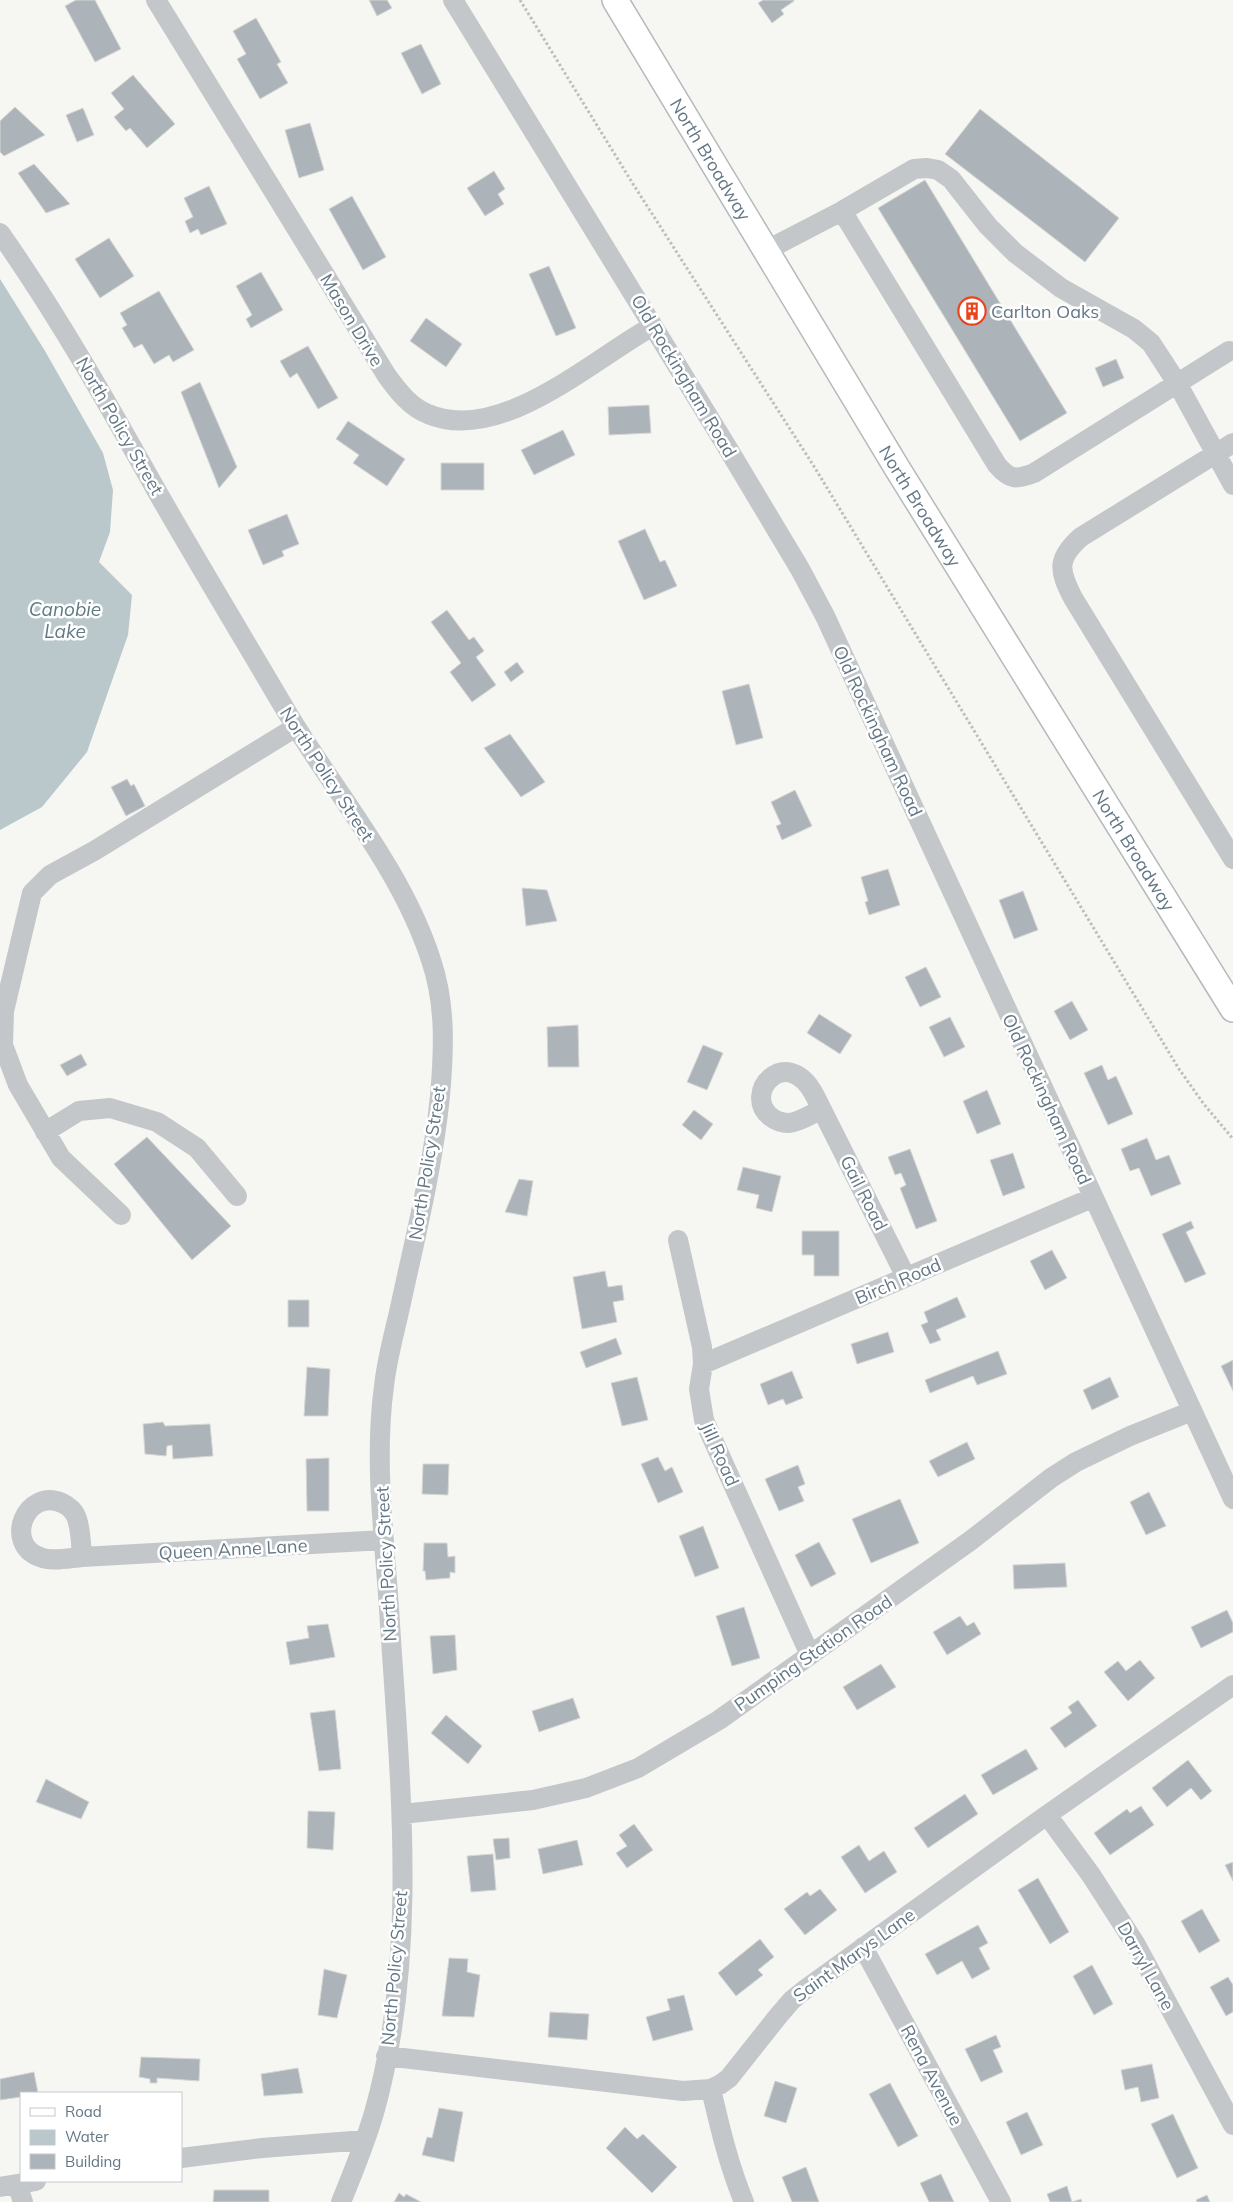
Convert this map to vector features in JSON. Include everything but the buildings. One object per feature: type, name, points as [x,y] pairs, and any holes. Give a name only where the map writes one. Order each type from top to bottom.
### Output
[{"type":"main road","name":"North Broadway","points":[[615,0],[765,252],[1233,1007]]},
{"type":"street","name":"Mason Drive","points":[[156,0],[386,376],[412,405],[427,414],[449,421],[468,421],[486,418],[528,402],[654,326]]},
{"type":"street","name":"Old Rockingham Road","points":[[453,0],[654,326],[785,544],[825,616],[1233,1500]]},
{"type":"street","points":[[765,252],[842,211],[914,169],[927,168],[938,170],[951,179],[988,226],[1015,253],[1061,288],[1134,329],[1151,343],[1177,383],[1233,485]]},
{"type":"street","points":[[842,211],[992,457],[1006,475],[1019,478],[1034,472],[1229,350]]},
{"type":"street","name":"North Policy Street","points":[[0,233],[82,360],[186,542],[296,727],[407,901],[432,961],[439,990],[443,1021],[441,1082],[433,1152],[384,1385],[380,1442],[384,1540],[402,1814],[399,1947],[391,2029],[375,2110],[341,2202]]},
{"type":"street","points":[[1233,443],[1081,537],[1069,547],[1063,559],[1061,570],[1074,598],[1233,859]]},
{"type":"street","points":[[121,1215],[61,1158],[18,1085],[3,1045],[4,1011],[32,893],[50,875],[117,837],[296,727]]},
{"type":"street","points":[[45,1132],[79,1111],[110,1108],[157,1122],[197,1148],[237,1196]]},
{"type":"street","name":"Gail Road","points":[[821,1110],[906,1277]]},
{"type":"street","name":"Birch Road","points":[[704,1364],[1092,1198]]},
{"type":"street","name":"Jill Road","points":[[678,1240],[702,1348],[704,1364],[699,1390],[704,1420],[810,1655]]},
{"type":"street","name":"Pumping Station Road","points":[[402,1814],[516,1802],[570,1792],[613,1778],[660,1757],[719,1720],[970,1541],[1051,1478],[1076,1462],[1130,1436],[1192,1411]]},
{"type":"street","name":"Queen Anne Lane","points":[[82,1557],[384,1540]]},
{"type":"street","name":"Saint Marys Lane","points":[[711,2090],[729,2078],[792,2000],[1047,1815],[1233,1685]]},
{"type":"street","name":"Darryl Lane","points":[[1047,1815],[1096,1882],[1136,1945],[1233,2125]]},
{"type":"street","name":"Rena Avenue","points":[[863,1948],[1001,2202]]},
{"type":"street","points":[[386,2056],[683,2091],[711,2090],[735,2181],[744,2202]]},
{"type":"street","points":[[182,2158],[262,2148],[365,2140]]},
{"type":"path","points":[[520,0],[633,184],[814,468],[1179,1069],[1203,1103],[1233,1139]]},
{"type":"water","name":"Canobie Lake","points":[[0,279],[45,351],[103,453],[113,490],[110,532],[99,562],[132,595],[128,635],[87,752],[42,807],[0,830]]},
{"type":"place","name":"Carlton Oaks","points":[[972,311]]}]
